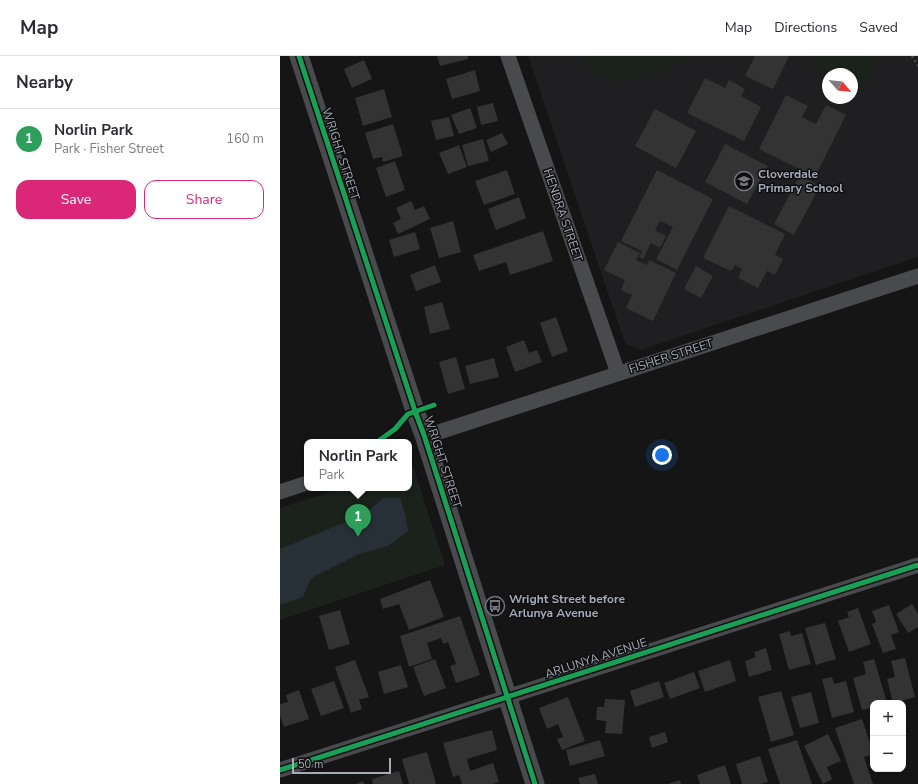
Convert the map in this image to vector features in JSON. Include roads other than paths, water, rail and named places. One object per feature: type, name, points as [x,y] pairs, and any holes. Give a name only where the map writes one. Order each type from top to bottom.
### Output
[{"type":"street","name":"WRIGHT STREET","points":[[299,56],[415,411],[430,434]]},
{"type":"street","name":"WRIGHT STREET","points":[[310,56],[430,434],[468,572],[547,784]]},
{"type":"street","name":"HENDRA STREET","points":[[508,56],[618,373]]},
{"type":"street","name":"FISHER STREET","points":[[430,434],[918,276]]},
{"type":"street","points":[[280,492],[304,484]]},
{"type":"street","name":"ARLUNYA AVENUE","points":[[280,770],[918,565]]},
{"type":"street","name":"WRIGHT STREET","points":[[514,695],[536,784]]},
{"type":"place","name":"Cloverdale Primary School","points":[[744,181]]},
{"type":"place","name":"Norlin Park","points":[[358,537]]},
{"type":"place","name":"Wright Street before Arlunya Avenue","points":[[495,606]]}]
